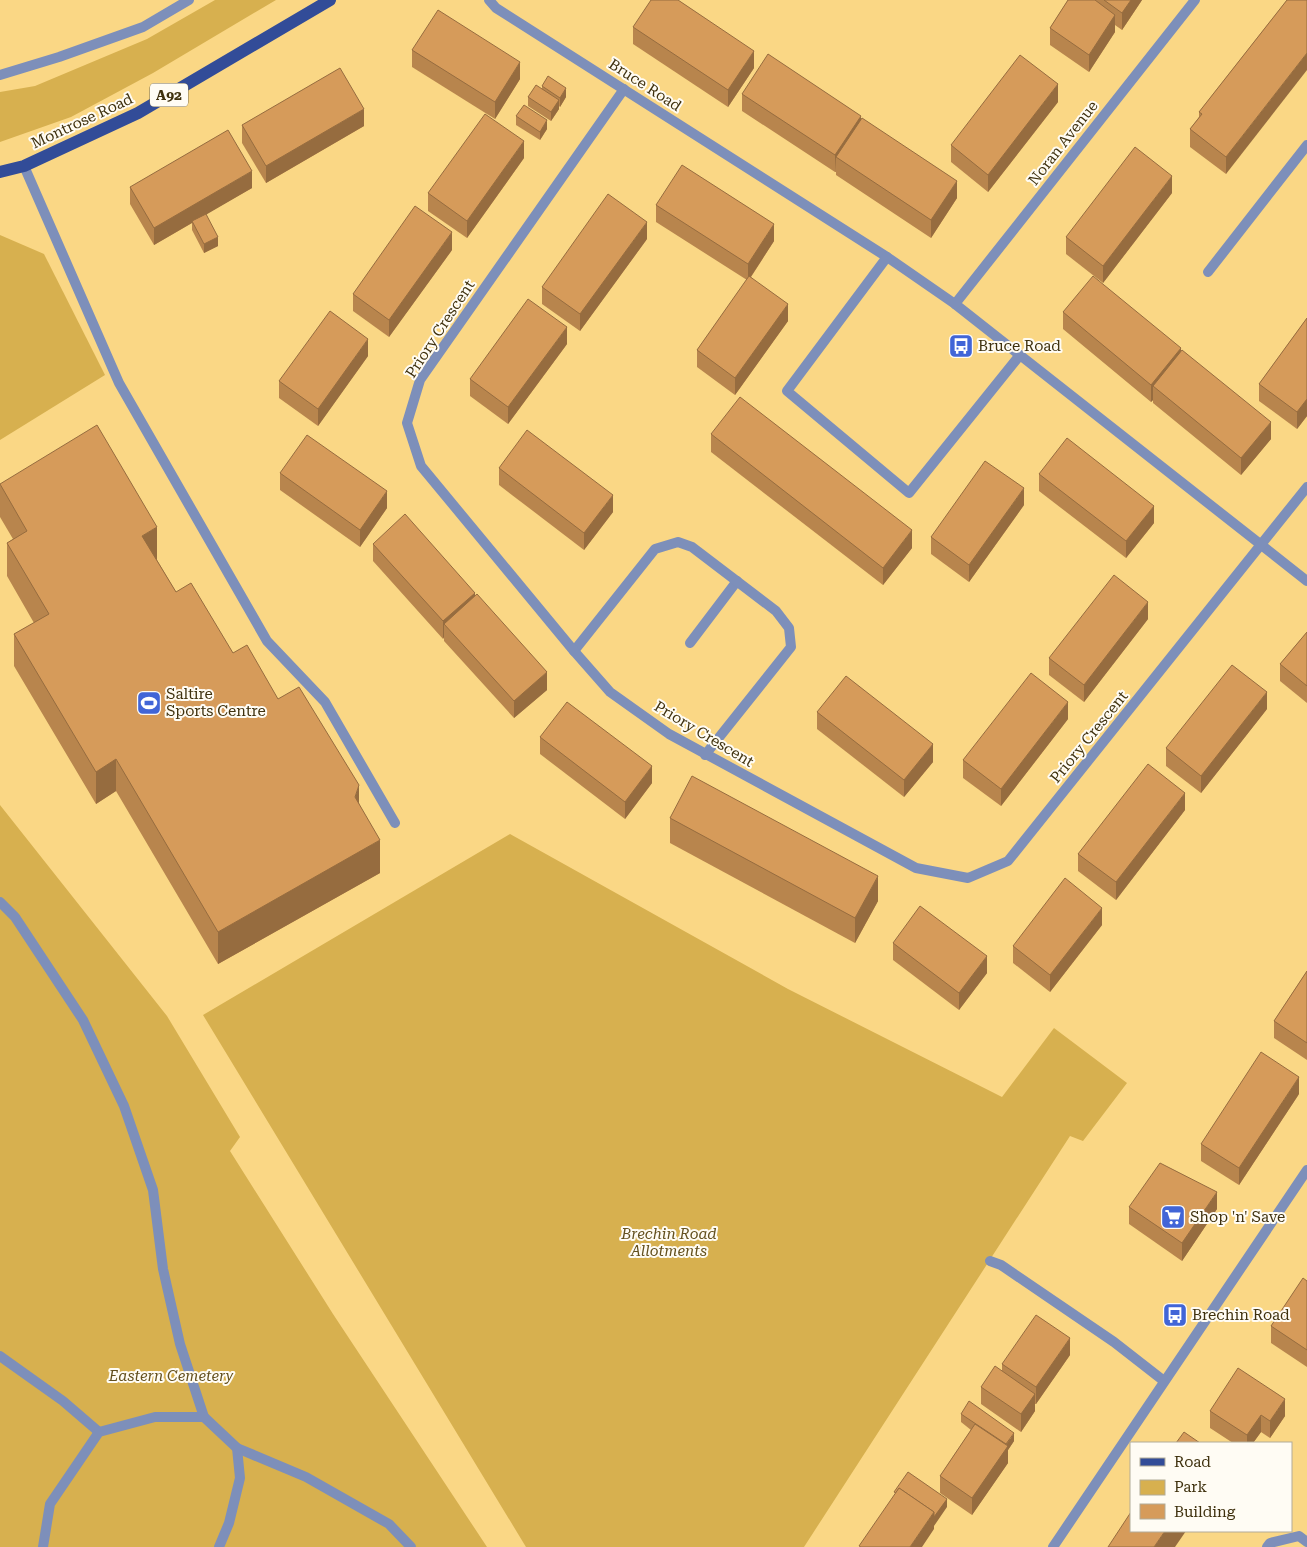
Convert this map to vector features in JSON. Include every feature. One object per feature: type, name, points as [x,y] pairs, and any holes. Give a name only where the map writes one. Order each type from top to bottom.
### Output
[{"type":"main road","name":"Montrose Road","points":[[0,172],[24,166],[138,113],[330,0]]},
{"type":"street","points":[[0,73],[59,57],[143,27],[189,0]]},
{"type":"street","name":"Bruce Road","points":[[489,0],[496,8],[887,258],[955,304],[1307,581]]},
{"type":"street","name":"Noran Avenue","points":[[955,304],[1195,0]]},
{"type":"street","name":"Priory Crescent","points":[[624,89],[420,380],[407,423],[421,466],[574,652],[610,692],[669,734],[705,755],[916,868],[968,878],[1008,861],[1307,487]]},
{"type":"street","points":[[1208,272],[1307,145]]},
{"type":"street","points":[[24,166],[118,383],[267,641],[325,702],[395,823]]},
{"type":"street","points":[[887,258],[787,391],[910,493],[1020,355]]},
{"type":"street","points":[[574,652],[654,549],[678,542],[692,547],[776,611],[790,628],[791,647],[705,755]]},
{"type":"street","points":[[690,644],[737,581]]},
{"type":"street","points":[[0,902],[15,917],[83,1020],[124,1106],[153,1190],[162,1270],[180,1344],[204,1417],[237,1448],[315,1481],[389,1524],[411,1547]]},
{"type":"street","points":[[1053,1547],[1307,1170]]},
{"type":"street","points":[[990,1261],[1001,1265],[1114,1342],[1164,1381]]},
{"type":"street","points":[[0,1356],[63,1401],[99,1432]]},
{"type":"street","points":[[43,1547],[50,1504],[99,1432],[155,1417],[204,1417]]},
{"type":"street","points":[[219,1547],[240,1478],[237,1448]]},
{"type":"street","points":[[1267,1547],[1270,1543],[1299,1536],[1307,1542]]},
{"type":"green space","points":[[215,0],[276,0],[153,73],[71,117],[0,142],[0,92],[35,86],[147,39]]},
{"type":"green space","points":[[0,235],[44,254],[105,375],[0,440]]},
{"type":"green space","name":"Eastern Cemetery","points":[[0,805],[167,1016],[240,1137],[230,1151],[333,1314],[487,1547],[0,1547]]},
{"type":"green space","name":"Brechin Road Allotments","points":[[510,834],[788,989],[1002,1097],[1054,1028],[1127,1083],[1083,1141],[1070,1136],[804,1547],[526,1547],[203,1015]]},
{"type":"building","points":[[651,0],[678,0],[754,51],[728,90],[633,27]]},
{"type":"building","points":[[1068,0],[1095,0],[1115,15],[1089,55],[1050,28]]},
{"type":"building","points":[[1104,0],[1131,0],[1122,13]]},
{"type":"building","points":[[1287,0],[1307,0],[1307,53],[1226,157],[1190,129],[1202,114],[1199,112]]},
{"type":"building","points":[[438,10],[520,62],[495,102],[412,50]]},
{"type":"building","points":[[768,54],[861,116],[835,155],[742,94]]},
{"type":"building","points":[[1020,55],[1058,84],[988,175],[951,145]]},
{"type":"building","points":[[340,68],[364,109],[266,166],[242,125]]},
{"type":"building","points":[[548,76],[566,88],[560,98],[542,86]]},
{"type":"building","points":[[536,85],[559,100],[551,112],[528,97]]},
{"type":"building","points":[[524,105],[547,120],[540,132],[516,116]]},
{"type":"building","points":[[485,114],[524,141],[467,221],[428,193]]},
{"type":"building","points":[[862,118],[957,181],[931,220],[836,157]]},
{"type":"building","points":[[228,130],[252,171],[154,228],[130,187]]},
{"type":"building","points":[[1135,147],[1172,176],[1103,266],[1066,237]]},
{"type":"building","points":[[682,165],[774,224],[748,264],[656,205]]},
{"type":"building","points":[[608,194],[647,222],[580,314],[542,287]]},
{"type":"building","points":[[415,206],[452,232],[389,320],[353,294]]},
{"type":"building","points":[[206,214],[218,237],[204,244],[192,221]]},
{"type":"building","points":[[749,276],[788,304],[735,378],[697,350]]},
{"type":"building","points":[[1093,276],[1181,348],[1151,385],[1063,312]]},
{"type":"building","points":[[528,299],[567,327],[508,407],[470,379]]},
{"type":"building","points":[[330,311],[368,339],[318,409],[279,381]]},
{"type":"building","points":[[1307,318],[1307,399],[1297,412],[1259,384]]},
{"type":"building","points":[[1182,350],[1271,422],[1241,458],[1153,386]]},
{"type":"building","points":[[740,397],[912,530],[883,568],[711,434]]},
{"type":"building","name":"Saltire Sports Centre","points":[[97,425],[157,527],[142,536],[176,592],[191,583],[233,653],[247,645],[278,699],[299,687],[359,785],[355,797],[380,840],[218,932],[116,759],[96,772],[14,634],[49,614],[7,543],[27,531],[0,484]]},
{"type":"building","points":[[527,430],[613,495],[584,533],[499,468]]},
{"type":"building","points":[[307,435],[387,491],[360,530],[280,473]]},
{"type":"building","points":[[1067,438],[1154,506],[1126,541],[1039,474]]},
{"type":"building","points":[[985,461],[1024,488],[969,565],[931,537]]},
{"type":"building","points":[[405,514],[475,593],[443,621],[373,544]]},
{"type":"building","points":[[1114,575],[1148,602],[1084,685],[1049,658]]},
{"type":"building","points":[[477,594],[547,672],[514,701],[444,624]]},
{"type":"building","points":[[1307,632],[1307,686],[1280,664]]},
{"type":"building","points":[[1232,665],[1267,692],[1201,776],[1166,748]]},
{"type":"building","points":[[1031,673],[1068,702],[1001,789],[963,760]]},
{"type":"building","points":[[846,676],[933,744],[904,780],[817,712]]},
{"type":"building","points":[[567,702],[652,766],[625,802],[540,737]]},
{"type":"building","points":[[1148,764],[1185,793],[1116,882],[1078,854]]},
{"type":"building","points":[[692,776],[878,876],[855,918],[670,818]]},
{"type":"building","points":[[1065,878],[1102,908],[1050,975],[1013,946]]},
{"type":"building","points":[[920,906],[987,956],[959,993],[893,943]]},
{"type":"building","points":[[1307,971],[1307,1043],[1274,1021]]},
{"type":"building","points":[[1261,1052],[1299,1077],[1239,1168],[1201,1144]]},
{"type":"building","name":"Shop 'n' Save","points":[[1160,1163],[1217,1192],[1182,1243],[1129,1207]]},
{"type":"building","points":[[1303,1278],[1307,1281],[1307,1350],[1271,1326]]},
{"type":"building","points":[[1036,1315],[1070,1338],[1036,1387],[1002,1364]]},
{"type":"building","points":[[995,1366],[1035,1394],[1021,1414],[981,1387]]},
{"type":"building","points":[[1238,1368],[1285,1399],[1270,1421],[1261,1415],[1247,1435],[1210,1411]]},
{"type":"building","points":[[969,1401],[1014,1433],[1006,1444],[961,1414]]},
{"type":"building","points":[[975,1424],[1008,1446],[972,1498],[940,1476]]},
{"type":"building","points":[[1184,1432],[1199,1442],[1177,1442]]},
{"type":"building","points":[[908,1472],[947,1499],[934,1517],[934,1512],[899,1488],[896,1493],[894,1492]]},
{"type":"building","points":[[899,1488],[934,1512],[910,1547],[859,1546]]},
{"type":"building","points":[[1130,1514],[1130,1532],[1164,1532],[1154,1547],[1108,1547]]},
{"type":"place","name":"Bruce Road","points":[[961,346]]},
{"type":"place","name":"Saltire Sports Centre","points":[[149,703]]},
{"type":"place","name":"Shop 'n' Save","points":[[1173,1217]]},
{"type":"place","name":"Brechin Road","points":[[1175,1315]]}]
